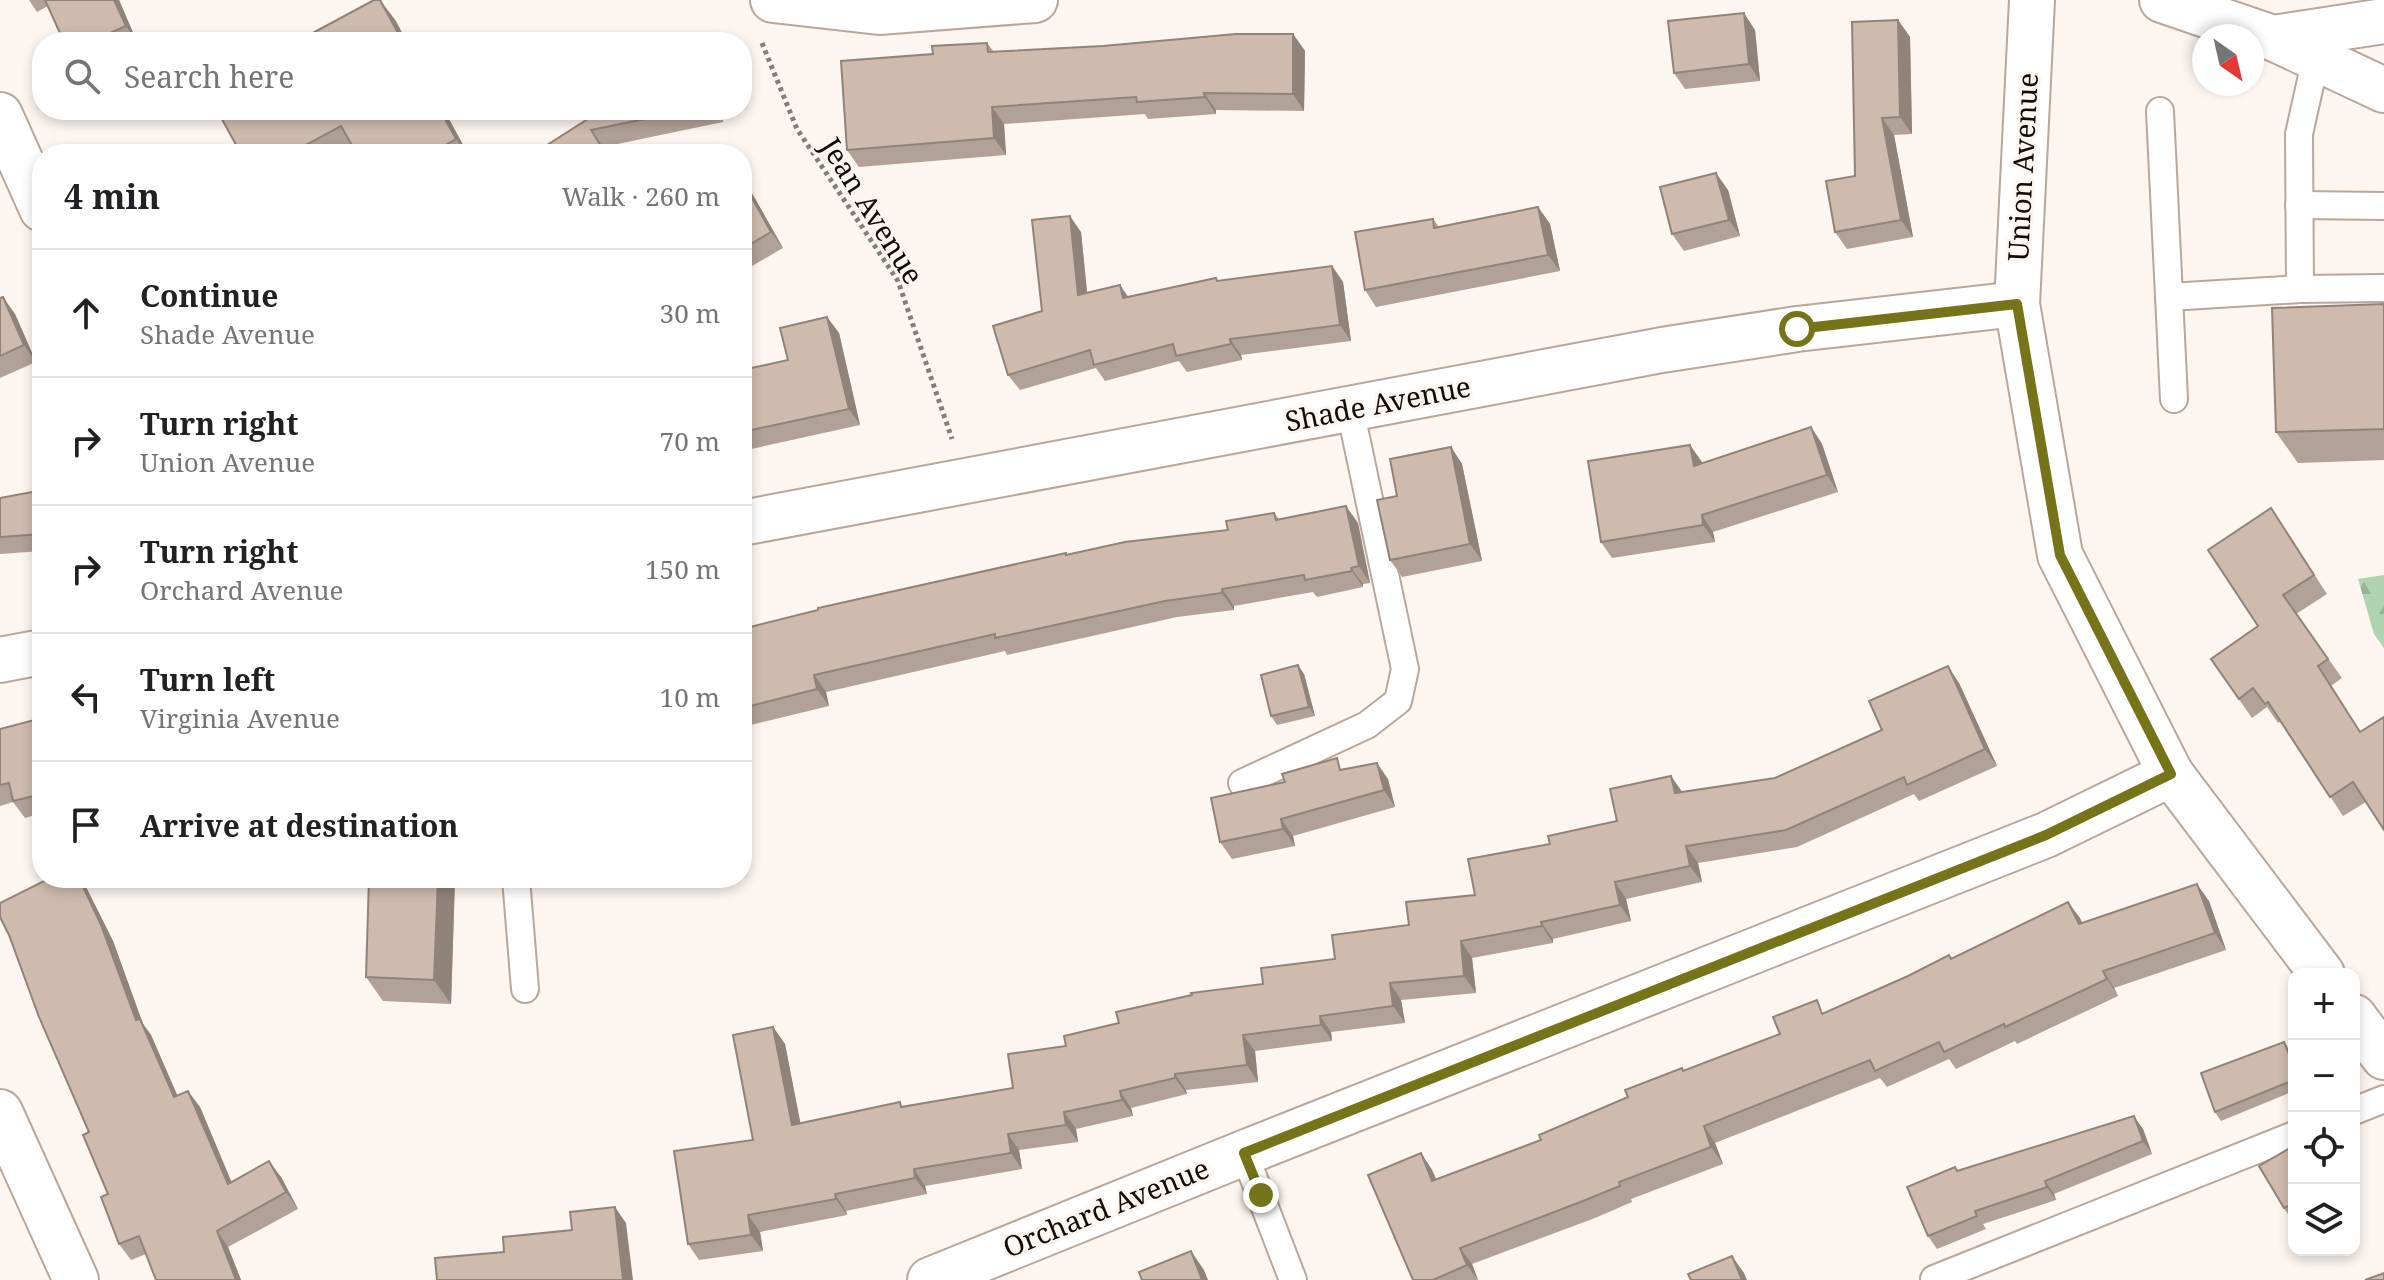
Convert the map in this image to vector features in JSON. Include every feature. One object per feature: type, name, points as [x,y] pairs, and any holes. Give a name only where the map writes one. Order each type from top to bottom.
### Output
[{"type":"street","points":[[767,20],[1035,0]]},
{"type":"street","name":"Union Avenue","points":[[2032,0],[2017,304],[2060,555],[2171,774],[2317,968]]},
{"type":"street","points":[[2162,0],[2273,38],[2384,90]]},
{"type":"street","points":[[2273,38],[2384,21]]},
{"type":"street","points":[[0,115],[32,187]]},
{"type":"street","name":"Shade Avenue","points":[[752,521],[1662,350],[1797,329],[2017,304]]},
{"type":"street","points":[[0,660],[32,654]]},
{"type":"street","name":"Orchard Avenue","points":[[930,1280],[2046,835],[2171,774]]},
{"type":"street","points":[[2360,1025],[2384,1057]]},
{"type":"street","points":[[0,1112],[76,1280]]},
{"type":"lane","points":[[2300,289],[2299,134],[2316,58]]},
{"type":"lane","points":[[2160,111],[2174,399]]},
{"type":"lane","points":[[2299,205],[2384,206]]},
{"type":"lane","points":[[2169,297],[2300,289],[2384,288]]},
{"type":"lane","points":[[1242,783],[1367,725],[1398,701],[1405,669],[1350,409]]},
{"type":"lane","points":[[517,888],[525,989]]},
{"type":"lane","points":[[2360,1109],[2384,1099]]},
{"type":"lane","points":[[1934,1279],[2288,1137]]},
{"type":"lane","points":[[1244,1153],[1293,1280]]},
{"type":"path","name":"Jean Avenue","points":[[767,20],[797,129],[898,281],[957,453]]},
{"type":"green space","points":[[2384,575],[2384,648],[2374,634],[2358,579]]},
{"type":"building","points":[[45,0],[114,0],[126,26],[112,32],[59,32]]},
{"type":"building","points":[[374,0],[380,0],[398,32],[315,32]]},
{"type":"building","points":[[1744,13],[1749,64],[1674,73],[1668,21]]},
{"type":"building","points":[[1898,20],[1900,117],[1882,118],[1901,220],[1835,232],[1826,181],[1855,176],[1852,22]]},
{"type":"building","points":[[1236,34],[1293,34],[1293,94],[1204,93],[1205,97],[1137,102],[1136,97],[992,107],[994,138],[847,150],[841,61],[933,54],[932,46],[987,43],[988,52]]},
{"type":"building","points":[[222,120],[446,120],[456,139],[447,144],[351,144],[341,126],[308,144],[236,144]]},
{"type":"building","points":[[586,120],[640,120],[591,130],[600,144],[549,144]]},
{"type":"building","points":[[1716,173],[1729,220],[1672,234],[1660,187]]},
{"type":"building","points":[[752,198],[771,232],[752,243]]},
{"type":"building","points":[[1538,207],[1548,255],[1365,290],[1355,232],[1433,219],[1434,228]]},
{"type":"building","points":[[1070,216],[1078,295],[1120,285],[1123,298],[1216,278],[1217,281],[1332,266],[1340,325],[1230,339],[1231,344],[1176,356],[1173,344],[1094,365],[1090,350],[1008,375],[993,326],[1042,311],[1032,220]]},
{"type":"building","points":[[3,297],[24,345],[0,356],[0,298]]},
{"type":"building","points":[[2384,304],[2384,429],[2276,432],[2272,308]]},
{"type":"building","points":[[827,317],[849,409],[752,430],[752,368],[788,360],[780,328]]},
{"type":"building","points":[[1811,427],[1827,475],[1702,515],[1703,525],[1601,542],[1588,461],[1690,445],[1694,466]]},
{"type":"building","points":[[1451,447],[1470,544],[1390,560],[1377,500],[1397,496],[1390,459]]},
{"type":"building","points":[[32,492],[32,535],[0,537],[0,498]]},
{"type":"building","points":[[1346,506],[1359,566],[1351,568],[1352,571],[1305,580],[1304,575],[1222,589],[1222,593],[1165,601],[995,638],[995,634],[814,675],[817,689],[752,705],[752,626],[818,608],[1066,553],[1125,542],[1228,530],[1226,521],[1274,513],[1276,520]]},
{"type":"building","points":[[2271,508],[2314,575],[2283,595],[2328,659],[2318,666],[2360,732],[2384,717],[2384,830],[2353,782],[2330,797],[2268,702],[2265,704],[2253,688],[2239,699],[2211,659],[2258,626],[2208,550]]},
{"type":"building","points":[[1298,665],[1309,707],[1271,716],[1261,675]]},
{"type":"building","points":[[1948,666],[1985,749],[1907,785],[1904,777],[1786,830],[1686,846],[1690,866],[1615,882],[1620,905],[1541,922],[1542,926],[1461,941],[1464,976],[1390,983],[1393,1006],[1320,1016],[1321,1025],[1243,1035],[1247,1065],[1175,1074],[1175,1078],[1120,1091],[1122,1100],[1064,1112],[1066,1125],[1008,1134],[1011,1153],[914,1169],[915,1178],[835,1194],[836,1199],[748,1215],[751,1235],[688,1244],[674,1151],[753,1140],[733,1035],[773,1027],[792,1125],[900,1102],[901,1107],[1013,1088],[1008,1054],[1066,1046],[1064,1036],[1119,1023],[1116,1012],[1191,993],[1263,984],[1261,968],[1335,959],[1332,935],[1409,925],[1406,902],[1475,895],[1468,859],[1550,844],[1548,836],[1617,821],[1610,789],[1671,776],[1675,793],[1775,778],[1882,730],[1869,701]]},
{"type":"building","points":[[32,721],[32,796],[13,801],[9,783],[0,785],[0,729]]},
{"type":"building","points":[[1337,758],[1340,770],[1377,763],[1384,790],[1281,819],[1283,829],[1220,842],[1211,798],[1285,782],[1282,774]]},
{"type":"building","points":[[2197,884],[2215,933],[2103,971],[2107,979],[1944,1052],[1939,1042],[1875,1071],[1870,1060],[1704,1126],[1711,1147],[1460,1248],[1467,1265],[1433,1280],[1413,1280],[1368,1175],[1421,1153],[1432,1181],[1541,1140],[1539,1135],[1628,1097],[1625,1090],[1780,1034],[1773,1017],[1817,1000],[1822,1014],[1949,955],[1951,959],[2068,902],[2079,924]]},
{"type":"building","points":[[32,887],[84,888],[101,925],[136,1020],[140,1019],[174,1097],[188,1091],[228,1184],[269,1161],[286,1192],[217,1231],[236,1280],[156,1280],[139,1236],[119,1244],[101,1197],[108,1194],[83,1135],[89,1132],[0,917],[0,903]]},
{"type":"building","points":[[369,888],[438,888],[434,980],[366,977]]},
{"type":"building","points":[[2284,1042],[2288,1052],[2288,1082],[2215,1112],[2201,1073]]},
{"type":"building","points":[[2134,1116],[2143,1141],[2045,1181],[2047,1187],[1975,1211],[1977,1216],[1928,1236],[1907,1187],[1955,1167],[1957,1171]]},
{"type":"building","points":[[2288,1149],[2288,1206],[2284,1208],[2259,1166]]},
{"type":"building","points":[[615,1207],[623,1280],[437,1280],[435,1258],[504,1252],[503,1237],[572,1230],[570,1212]]},
{"type":"building","points":[[1191,1251],[1202,1280],[1142,1280],[1139,1272]]},
{"type":"building","points":[[1732,1256],[1742,1280],[1691,1280],[1688,1274]]},
{"type":"building","points":[[2384,1273],[2384,1280],[2365,1280]]},
{"type":"route","points":[[1261,1195],[1244,1153],[2046,835],[2171,774],[2060,555],[2017,304],[1797,329]]}]
